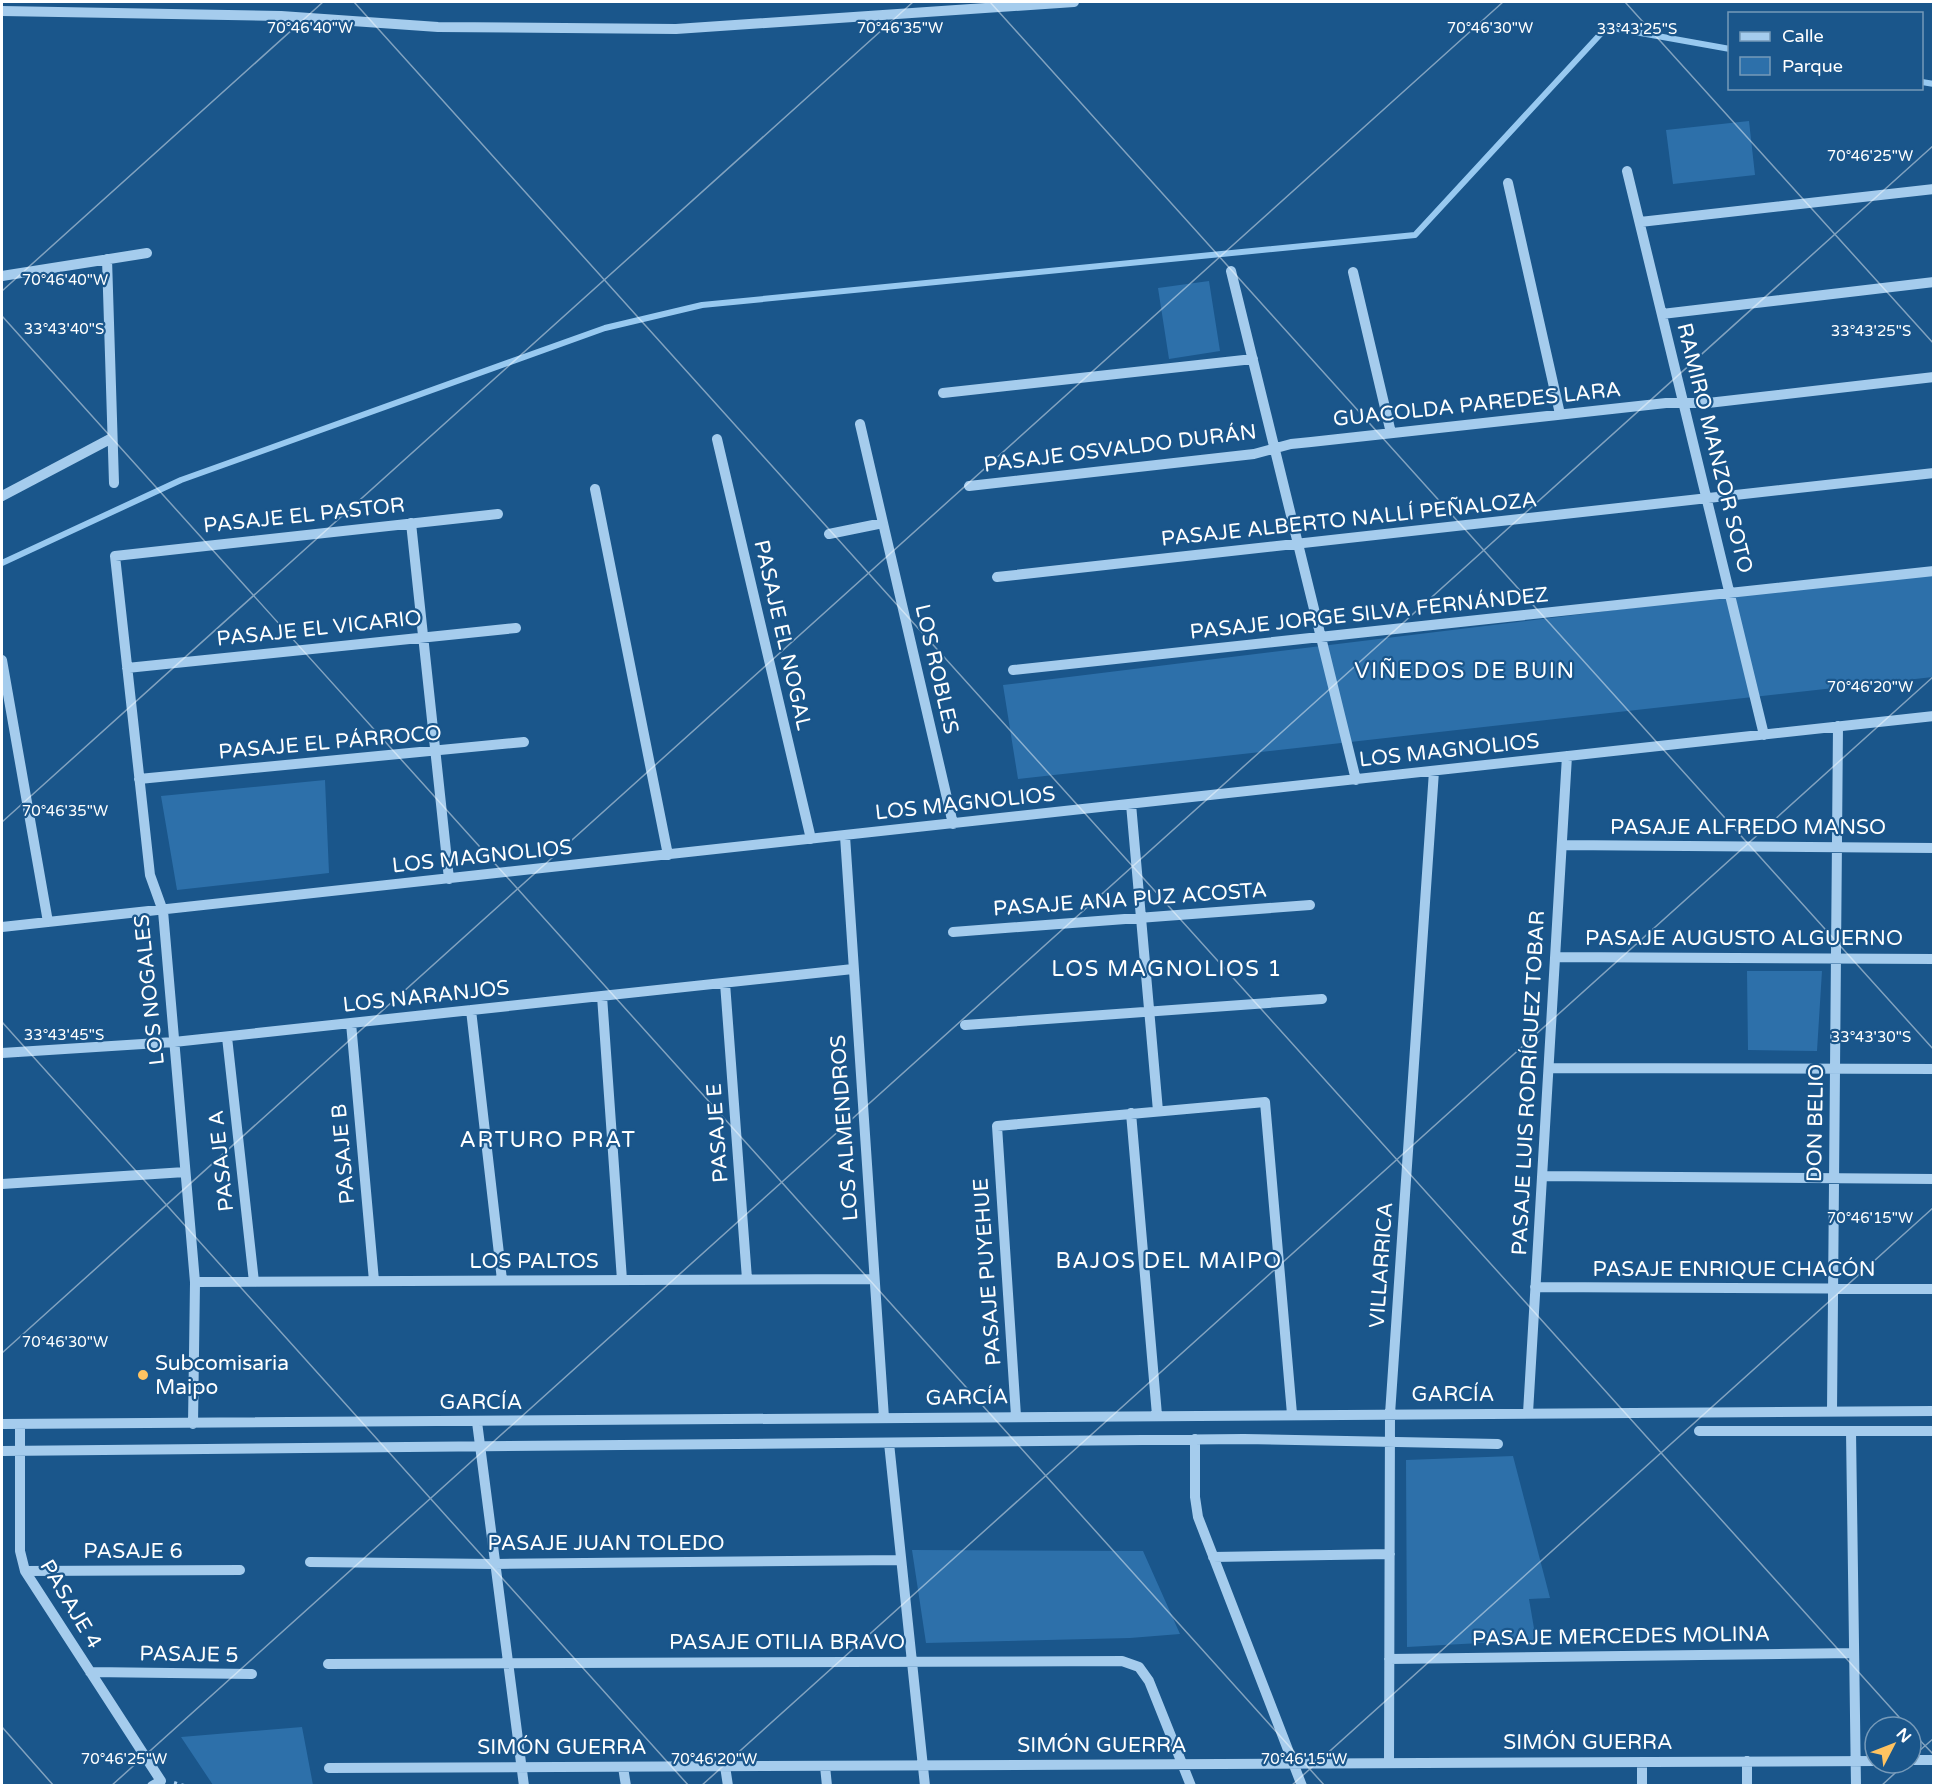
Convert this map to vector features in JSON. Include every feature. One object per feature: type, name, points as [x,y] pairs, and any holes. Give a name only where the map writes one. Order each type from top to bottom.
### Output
[{"type":"street","points":[[2,11],[281,16],[438,27],[676,29],[1074,2]]},
{"type":"street","name":"RAMIRO MANZOR SOTO","points":[[1627,171],[1764,735]]},
{"type":"street","points":[[1508,183],[1560,414]]},
{"type":"street","points":[[1640,222],[1934,189]]},
{"type":"street","points":[[2,276],[147,253]]},
{"type":"street","points":[[106,259],[114,483]]},
{"type":"street","points":[[1231,271],[1356,780]]},
{"type":"street","points":[[1353,272],[1391,433]]},
{"type":"street","points":[[1662,314],[1934,282]]},
{"type":"street","points":[[943,393],[1253,358]]},
{"type":"street","name":"GUACOLDA PAREDES LARA","points":[[1275,448],[1291,444],[1560,414],[1666,403],[1708,403],[1934,377]]},
{"type":"street","name":"LOS ROBLES","points":[[860,424],[953,824]]},
{"type":"street","points":[[2,496],[112,438]]},
{"type":"street","name":"PASAJE EL NOGAL","points":[[717,439],[812,839]]},
{"type":"street","name":"PASAJE OSVALDO DURÁN","points":[[969,486],[1254,454],[1275,448]]},
{"type":"street","name":"PASAJE ALBERTO NALLÍ PEÑALOZA","points":[[997,577],[1934,473]]},
{"type":"street","points":[[595,489],[668,855]]},
{"type":"street","name":"PASAJE EL PASTOR","points":[[115,556],[498,514]]},
{"type":"street","points":[[411,523],[449,879]]},
{"type":"street","points":[[829,534],[883,523]]},
{"type":"street","name":"LOS NOGALES","points":[[115,556],[150,875],[163,910],[195,1282],[193,1424]]},
{"type":"street","name":"PASAJE JORGE SILVA FERNÁNDEZ","points":[[1013,670],[1934,571]]},
{"type":"street","name":"PASAJE EL VICARIO","points":[[127,668],[516,628]]},
{"type":"street","points":[[2,660],[48,922]]},
{"type":"street","name":"LOS MAGNOLIOS","points":[[2,927],[1934,716]]},
{"type":"street","name":"DON BELIO","points":[[1832,1412],[1838,726]]},
{"type":"street","name":"PASAJE EL PÁRROCO","points":[[139,779],[524,742]]},
{"type":"street","name":"PASAJE LUIS RODRÍGUEZ TOBAR","points":[[1528,1413],[1567,756]]},
{"type":"street","name":"VILLARRICA","points":[[1389,1763],[1390,1414],[1434,771]]},
{"type":"street","points":[[1131,804],[1158,1111]]},
{"type":"street","name":"LOS ALMENDROS","points":[[844,836],[884,1418]]},
{"type":"street","name":"PASAJE ALFREDO MANSO","points":[[1562,845],[1934,848]]},
{"type":"street","name":"PASAJE ANA PUZ ACOSTA","points":[[953,932],[1310,905]]},
{"type":"street","name":"PASAJE AUGUSTO ALGUERNO","points":[[1555,957],[1934,959]]},
{"type":"street","name":"LOS NARANJOS","points":[[2,1053],[227,1037],[854,969]]},
{"type":"street","name":"PASAJE E","points":[[725,983],[747,1279]]},
{"type":"street","points":[[602,996],[622,1280]]},
{"type":"street","points":[[965,1025],[1322,999]]},
{"type":"street","points":[[471,1010],[502,1280]]},
{"type":"street","name":"PASAJE B","points":[[351,1023],[374,1281]]},
{"type":"street","name":"PASAJE A","points":[[227,1037],[254,1282]]},
{"type":"street","points":[[1549,1068],[1934,1069]]},
{"type":"street","points":[[1157,1415],[1131,1113],[1265,1101],[1292,1414]]},
{"type":"street","name":"PASAJE PUYEHUE","points":[[1016,1416],[998,1126],[1131,1113]]},
{"type":"street","points":[[2,1184],[185,1172]]},
{"type":"street","points":[[1542,1176],[1934,1179]]},
{"type":"street","name":"LOS PALTOS","points":[[195,1282],[874,1279]]},
{"type":"street","name":"PASAJE ENRIQUE CHACÓN","points":[[1535,1287],[1934,1289]]},
{"type":"street","name":"GARCÍA","points":[[2,1424],[1292,1414],[1934,1412]]},
{"type":"street","points":[[477,1422],[524,1785]]},
{"type":"street","name":"PASAJE 4","points":[[20,1424],[20,1551],[25,1571],[90,1672],[157,1784]]},
{"type":"street","points":[[1699,1431],[1934,1431]]},
{"type":"street","points":[[1851,1431],[1856,1785]]},
{"type":"street","points":[[1196,1439],[1195,1497],[1198,1518],[1302,1785]]},
{"type":"street","points":[[2,1451],[1196,1439],[1498,1444]]},
{"type":"street","points":[[889,1443],[925,1785]]},
{"type":"street","points":[[1214,1557],[1390,1554]]},
{"type":"street","name":"PASAJE JUAN TOLEDO","points":[[310,1562],[495,1564],[901,1560]]},
{"type":"street","name":"PASAJE 6","points":[[25,1571],[240,1570]]},
{"type":"street","name":"PASAJE MERCEDES MOLINA","points":[[1389,1659],[1854,1653]]},
{"type":"street","name":"PASAJE OTILIA BRAVO","points":[[328,1664],[1122,1661],[1139,1667],[1149,1681],[1191,1785]]},
{"type":"street","name":"PASAJE 5","points":[[90,1672],[252,1674]]},
{"type":"street","points":[[1747,1761],[1747,1785]]},
{"type":"street","name":"SIMÓN GUERRA","points":[[329,1768],[1863,1761]]},
{"type":"street","points":[[1642,1762],[1642,1785]]},
{"type":"street","points":[[725,1766],[728,1785]]},
{"type":"street","points":[[825,1766],[827,1785]]},
{"type":"street","points":[[623,1767],[626,1785]]},
{"type":"green space","points":[[1749,121],[1755,175],[1673,184],[1666,130]]},
{"type":"green space","points":[[1209,281],[1220,351],[1169,359],[1158,288]]},
{"type":"green space","points":[[1933,571],[1933,677],[1018,779],[1003,685]]},
{"type":"green space","points":[[325,780],[329,873],[177,890],[161,796]]},
{"type":"green space","points":[[1747,971],[1822,971],[1817,1051],[1748,1050]]},
{"type":"green space","points":[[1513,1456],[1550,1598],[1529,1599],[1536,1640],[1407,1647],[1406,1460]]},
{"type":"green space","points":[[912,1550],[1143,1551],[1180,1634],[1130,1638],[926,1643]]},
{"type":"green space","points":[[302,1727],[313,1785],[213,1785],[181,1737]]},
{"type":"waterway","points":[[2,563],[181,480],[605,328],[702,305],[1415,235],[1607,27],[1728,49]]},
{"type":"waterway","points":[[1923,82],[1934,84]]},
{"type":"place","name":"Subcomisaria Maipo","points":[[143,1375]]},
{"type":"district","name":"VIÑEDOS DE BUIN","points":[[1465,670]]},
{"type":"district","name":"LOS MAGNOLIOS 1","points":[[1167,968]]},
{"type":"district","name":"ARTURO PRAT","points":[[548,1139]]},
{"type":"district","name":"BAJOS DEL MAIPO","points":[[1169,1260]]}]
